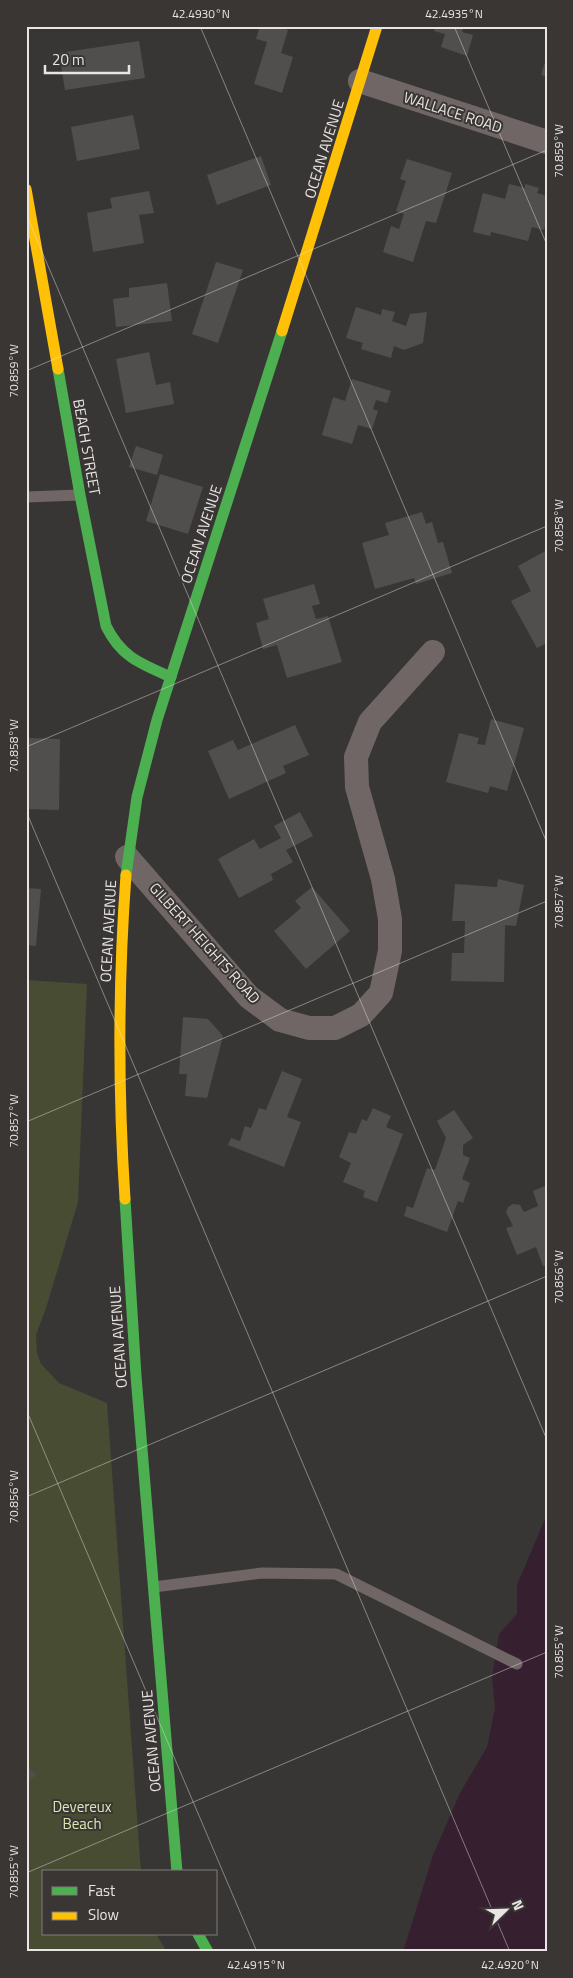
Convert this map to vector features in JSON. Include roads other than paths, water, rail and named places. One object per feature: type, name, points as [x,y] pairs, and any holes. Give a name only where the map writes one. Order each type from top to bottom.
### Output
[{"type":"main road","name":"OCEAN AVENUE","points":[[177,1870],[135,1356],[122,1157],[119,1025],[120,958],[127,857],[138,792],[170,677],[376,26]]},
{"type":"main road","name":"BEACH STREET","points":[[26,189],[103,614],[111,638],[118,648],[130,658],[170,677]]},
{"type":"main road","points":[[199,1936],[208,1952]]},
{"type":"street","name":"WALLACE ROAD","points":[[360,81],[547,142]]},
{"type":"street","name":"GILBERT HEIGHTS ROAD","points":[[127,857],[249,997],[280,1020],[309,1028],[335,1028],[361,1015],[381,993],[390,951],[390,919],[383,878],[357,787],[356,757],[370,722],[433,652]]},
{"type":"lane","points":[[26,496],[80,495]]},
{"type":"lane","points":[[154,1587],[262,1573],[336,1574],[517,1664]]},
{"type":"park label","name":"Devereux Beach","points":[[82,1814]]}]
